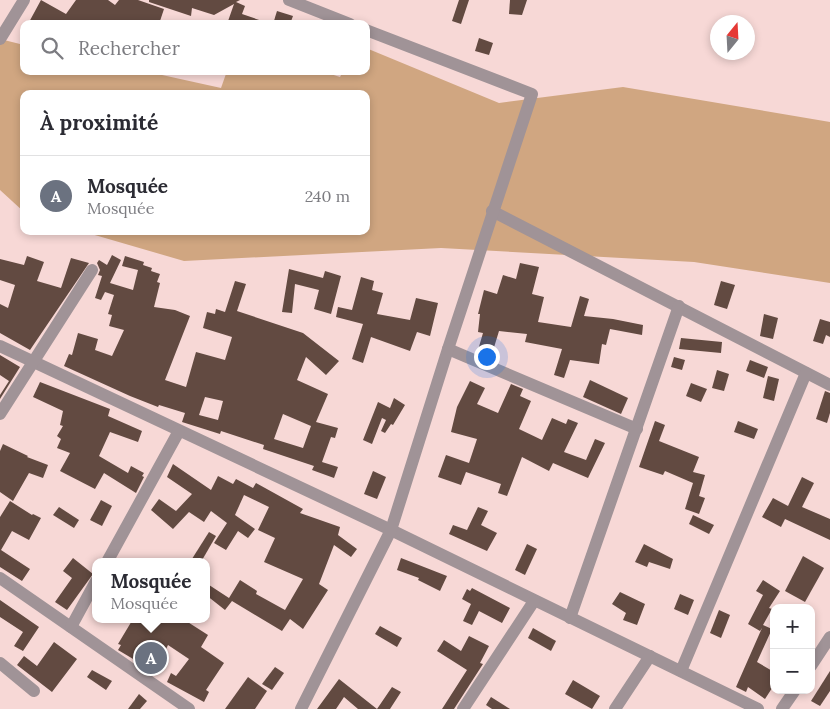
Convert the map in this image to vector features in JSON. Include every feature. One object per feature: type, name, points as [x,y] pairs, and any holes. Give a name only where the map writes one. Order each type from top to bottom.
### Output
[{"type":"street","points":[[0,39],[24,0]]},
{"type":"street","points":[[289,0],[340,20]]},
{"type":"street","points":[[301,709],[392,530],[492,211],[532,94],[370,32]]},
{"type":"street","points":[[492,211],[679,306],[830,386]]},
{"type":"street","points":[[0,414],[92,270]]},
{"type":"street","points":[[570,618],[679,306]]},
{"type":"street","points":[[0,346],[392,530],[758,709]]},
{"type":"street","points":[[448,349],[636,429]]},
{"type":"street","points":[[681,671],[806,373]]},
{"type":"street","points":[[109,558],[179,431]]},
{"type":"street","points":[[0,578],[189,709]]},
{"type":"street","points":[[71,627],[92,588]]},
{"type":"street","points":[[464,709],[534,601]]},
{"type":"street","points":[[815,660],[830,637]]},
{"type":"street","points":[[615,709],[650,656]]},
{"type":"street","points":[[0,663],[34,691]]},
{"type":"street","points":[[782,709],[792,694]]},
{"type":"shaded area","points":[[0,39],[20,44],[20,75],[162,75],[221,88],[226,75],[334,75],[340,77],[341,75],[370,75],[370,50],[499,103],[623,87],[830,122],[830,283],[694,262],[441,248],[184,261],[95,235],[370,235],[370,90],[20,90],[20,208],[0,190]]},
{"type":"building","points":[[41,0],[66,14],[76,0],[108,0],[115,5],[119,0],[138,0],[164,9],[160,20],[30,20]]},
{"type":"building","points":[[149,0],[240,0],[236,2],[245,6],[242,14],[259,20],[228,20],[234,4],[214,15],[192,8],[191,16],[149,2]]},
{"type":"building","points":[[459,0],[469,0],[461,24],[452,21]]},
{"type":"building","points":[[510,0],[527,0],[522,15],[509,14]]},
{"type":"building","points":[[277,11],[293,16],[292,20],[274,20]]},
{"type":"building","points":[[479,38],[493,43],[489,55],[475,51]]},
{"type":"building","points":[[112,255],[121,260],[110,283],[133,290],[138,270],[122,266],[125,256],[144,262],[143,265],[152,268],[151,271],[160,274],[157,282],[160,283],[154,307],[175,310],[190,316],[165,380],[186,387],[196,352],[225,360],[232,337],[203,328],[207,312],[215,314],[216,309],[225,312],[235,281],[246,284],[237,311],[303,333],[339,361],[326,375],[306,357],[297,380],[328,394],[316,422],[338,428],[335,438],[331,437],[322,462],[338,467],[334,478],[312,470],[314,466],[263,449],[264,445],[221,431],[220,434],[182,422],[185,413],[159,405],[158,407],[64,366],[69,354],[72,355],[78,333],[98,339],[95,350],[112,356],[124,330],[109,326],[112,315],[108,314],[114,295],[105,292],[101,300],[95,298],[102,276],[98,275],[100,270],[97,263],[99,260],[107,265]],"holes":[[[205,397],[223,401],[218,420],[199,415]],[[283,414],[311,426],[303,448],[274,439]]]},
{"type":"building","points":[[27,256],[44,262],[37,281],[61,288],[71,258],[89,263],[30,350],[0,333],[0,304],[8,308],[15,285],[0,280],[0,259],[24,265]]},
{"type":"building","points":[[520,263],[539,267],[532,294],[544,297],[538,322],[571,327],[580,296],[589,299],[584,316],[643,325],[642,335],[610,329],[606,345],[602,344],[599,364],[570,360],[564,378],[554,375],[562,349],[525,342],[527,334],[499,331],[492,354],[478,350],[483,333],[478,332],[480,314],[478,314],[484,290],[497,294],[503,275],[516,279]]},
{"type":"building","points":[[289,269],[323,278],[325,271],[341,276],[331,314],[314,309],[319,290],[295,284],[292,313],[282,312]]},
{"type":"building","points":[[361,277],[374,281],[372,290],[383,293],[377,314],[410,320],[416,298],[438,303],[430,336],[417,332],[410,351],[371,337],[363,363],[352,359],[363,324],[336,317],[338,307],[352,310]]},
{"type":"building","points":[[721,281],[735,285],[727,309],[714,305]]},
{"type":"building","points":[[764,314],[778,318],[773,339],[760,336]]},
{"type":"building","points":[[820,319],[830,322],[830,337],[826,335],[823,344],[813,341]]},
{"type":"building","points":[[681,338],[722,342],[721,353],[679,349]]},
{"type":"building","points":[[0,355],[20,367],[0,399],[0,395],[9,381],[0,375]]},
{"type":"building","points":[[674,357],[685,360],[682,370],[671,367]]},
{"type":"building","points":[[750,360],[768,367],[764,378],[746,371]]},
{"type":"building","points":[[717,370],[729,374],[724,391],[712,388]]},
{"type":"building","points":[[768,376],[779,379],[774,401],[763,398]]},
{"type":"building","points":[[590,380],[628,398],[621,414],[583,397]]},
{"type":"building","points":[[470,381],[485,388],[477,404],[498,413],[511,384],[523,389],[520,396],[531,401],[519,429],[542,440],[552,418],[566,424],[568,419],[578,423],[564,452],[586,460],[595,439],[605,443],[588,478],[553,463],[549,471],[522,457],[507,496],[498,493],[501,484],[466,472],[461,485],[438,477],[446,455],[469,463],[477,439],[451,432],[457,407]]},
{"type":"building","points":[[40,382],[110,409],[108,416],[142,431],[138,442],[110,432],[99,456],[128,473],[131,466],[144,473],[136,493],[104,473],[95,489],[60,471],[70,453],[57,448],[61,439],[57,436],[63,426],[60,425],[63,411],[33,397]]},
{"type":"building","points":[[691,383],[707,389],[701,402],[686,396]]},
{"type":"building","points":[[825,391],[830,393],[830,413],[827,423],[816,419]]},
{"type":"building","points":[[394,398],[405,405],[393,425],[391,424],[385,433],[381,431],[386,420],[382,418],[372,444],[363,440],[378,402],[390,408]]},
{"type":"building","points":[[655,421],[665,425],[659,441],[699,457],[693,472],[705,475],[699,496],[705,498],[699,514],[685,509],[693,483],[665,471],[663,475],[639,467]]},
{"type":"building","points":[[738,421],[758,429],[754,439],[734,432]]},
{"type":"building","points":[[3,444],[27,457],[48,465],[43,478],[29,473],[13,501],[0,492],[0,451]]},
{"type":"building","points":[[173,464],[211,490],[218,476],[233,484],[236,479],[253,488],[256,483],[303,509],[300,513],[340,527],[338,535],[357,549],[351,557],[334,545],[319,584],[328,590],[303,629],[290,619],[282,631],[232,601],[225,610],[210,598],[210,586],[229,598],[240,580],[257,591],[256,594],[285,610],[303,579],[264,562],[275,538],[258,530],[269,507],[244,495],[235,515],[255,529],[248,538],[238,531],[226,550],[214,543],[227,523],[211,511],[204,522],[189,512],[173,529],[151,510],[159,499],[176,511],[192,494],[167,477]]},
{"type":"building","points":[[373,471],[386,477],[377,499],[364,494]]},
{"type":"building","points":[[802,477],[814,483],[802,507],[830,519],[830,540],[785,519],[781,527],[762,517],[773,498],[788,506]]},
{"type":"building","points":[[101,500],[112,506],[102,526],[90,520]]},
{"type":"building","points":[[10,501],[32,515],[41,518],[29,540],[12,531],[1,550],[30,569],[22,581],[0,567],[0,517]]},
{"type":"building","points":[[59,507],[79,520],[74,528],[53,515]]},
{"type":"building","points":[[478,507],[488,511],[481,525],[497,533],[487,551],[449,534],[453,525],[467,530]]},
{"type":"building","points":[[693,515],[714,525],[709,534],[689,524]]},
{"type":"building","points":[[209,532],[216,536],[203,558],[193,558]]},
{"type":"building","points":[[527,544],[537,549],[525,575],[515,570]]},
{"type":"building","points":[[644,544],[673,559],[670,569],[649,562],[647,567],[635,562]]},
{"type":"building","points":[[803,556],[824,568],[805,602],[785,591]]},
{"type":"building","points":[[73,558],[92,573],[67,610],[55,602],[72,578],[63,571]]},
{"type":"building","points":[[401,558],[447,576],[440,591],[418,580],[419,578],[397,570]]},
{"type":"building","points":[[763,580],[780,591],[770,604],[770,613],[763,625],[770,628],[770,633],[757,662],[770,670],[770,691],[765,699],[748,687],[746,692],[736,687],[762,628],[760,631],[748,624],[763,595],[756,591]]},
{"type":"building","points":[[472,588],[510,608],[502,623],[479,611],[472,625],[463,621],[471,604],[462,599],[467,589],[470,591]]},
{"type":"building","points":[[620,592],[645,604],[637,625],[623,620],[626,613],[612,604]]},
{"type":"building","points":[[680,594],[694,600],[688,615],[674,609]]},
{"type":"building","points":[[0,600],[39,627],[23,651],[14,646],[23,632],[0,617]]},
{"type":"building","points":[[719,610],[730,615],[721,638],[710,633]]},
{"type":"building","points":[[131,623],[189,623],[208,635],[201,647],[224,663],[206,690],[209,692],[204,702],[167,682],[171,673],[176,676],[189,659],[168,645],[155,672],[118,650],[121,645],[118,644]]},
{"type":"building","points":[[380,626],[402,638],[397,647],[375,634]]},
{"type":"building","points":[[533,628],[556,641],[551,651],[528,638]]},
{"type":"building","points":[[469,636],[489,646],[480,663],[483,664],[454,709],[442,709],[467,670],[437,651],[444,640],[461,651]]},
{"type":"building","points":[[54,642],[77,659],[52,692],[17,665],[24,656],[37,666]]},
{"type":"building","points":[[275,667],[284,673],[272,690],[262,684]]},
{"type":"building","points":[[92,670],[112,681],[106,690],[87,677]]},
{"type":"building","points":[[830,671],[830,691],[820,706],[811,701]]},
{"type":"building","points":[[248,677],[267,691],[255,709],[225,709]]},
{"type":"building","points":[[339,679],[377,709],[358,709],[344,697],[336,709],[317,709]]},
{"type":"building","points":[[573,680],[600,696],[592,709],[565,694]]},
{"type":"building","points":[[392,687],[401,692],[390,709],[377,709]]},
{"type":"building","points":[[139,694],[147,701],[140,709],[128,709]]},
{"type":"building","points":[[491,697],[510,709],[492,709],[486,705]]},
{"type":"place","name":"Mosquée","points":[[151,658]]}]
